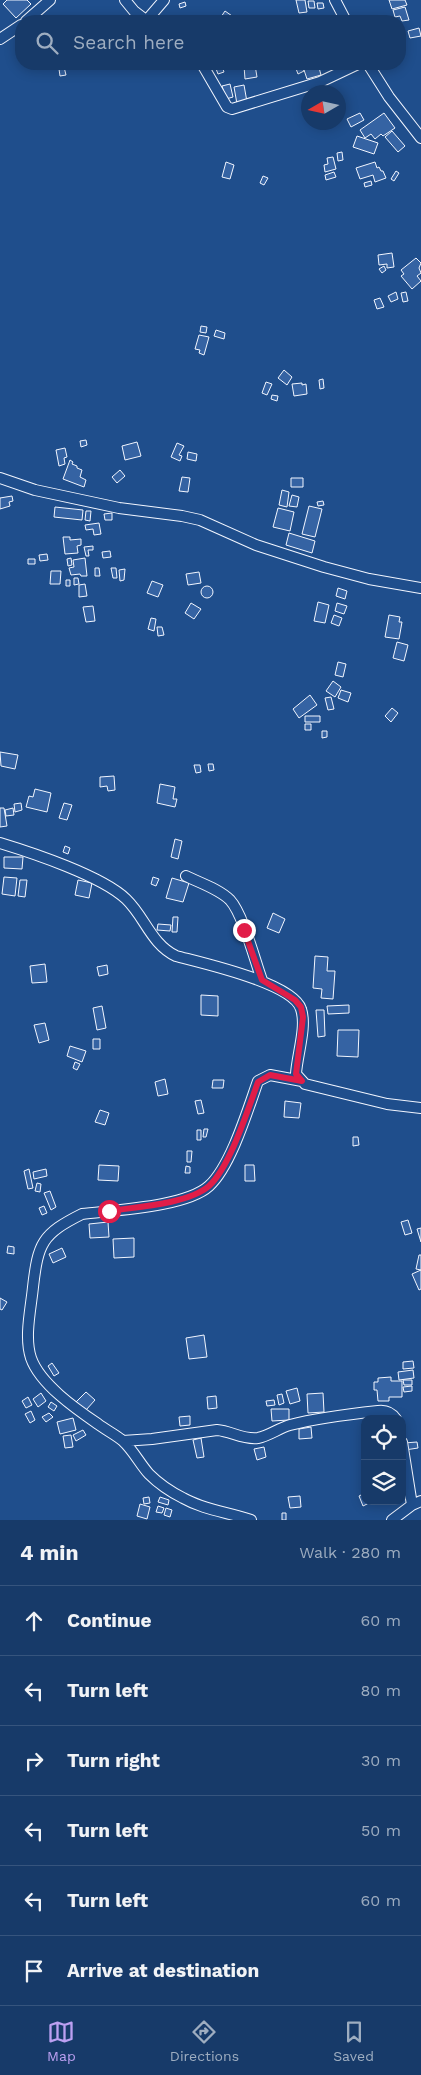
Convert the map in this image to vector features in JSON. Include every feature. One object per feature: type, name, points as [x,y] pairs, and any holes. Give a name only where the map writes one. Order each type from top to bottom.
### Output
[{"type":"street","points":[[33,15],[50,0]]},
{"type":"street","points":[[125,0],[139,15]]},
{"type":"street","points":[[151,15],[164,0]]},
{"type":"street","points":[[336,0],[343,15]]},
{"type":"street","points":[[0,39],[15,29]]},
{"type":"street","points":[[206,70],[227,106],[232,109],[320,82],[345,70]]},
{"type":"street","points":[[372,70],[389,97],[421,138]]},
{"type":"street","points":[[0,478],[35,490],[119,508],[200,520],[256,545],[324,567],[369,579],[421,588]]},
{"type":"street","points":[[0,844],[53,861],[102,882],[119,892],[134,908],[156,942],[164,950],[176,956],[262,980],[295,1000],[301,1007],[303,1017],[296,1074],[302,1081],[310,1086],[378,1102],[421,1108]]},
{"type":"street","points":[[186,876],[218,891],[230,900],[237,912],[262,980]]},
{"type":"street","points":[[251,1520],[198,1506],[182,1498],[150,1474],[123,1441],[91,1420],[50,1387],[36,1369],[30,1357],[28,1338],[35,1269],[41,1246],[52,1231],[82,1214],[174,1201],[202,1191],[216,1178],[228,1156],[258,1082],[270,1075],[302,1081]]},
{"type":"street","points":[[123,1441],[217,1430],[225,1430],[246,1438],[257,1438],[282,1427],[299,1423],[385,1410],[393,1415]]},
{"type":"street","points":[[392,1520],[416,1503],[406,1459]]},
{"type":"building","points":[[7,0],[27,0],[31,4],[15,17],[3,4]]},
{"type":"building","points":[[296,0],[305,0],[307,12],[299,13]]},
{"type":"building","points":[[389,0],[405,0],[407,5],[392,9]]},
{"type":"building","points":[[308,1],[314,1],[315,8],[309,8]]},
{"type":"building","points":[[185,2],[186,6],[180,8],[179,4]]},
{"type":"building","points":[[317,3],[323,3],[324,8],[318,9]]},
{"type":"building","points":[[405,7],[409,20],[406,20],[406,15],[394,15],[393,10]]},
{"type":"building","points":[[225,11],[231,15],[222,15]]},
{"type":"building","points":[[419,28],[421,36],[410,38],[408,31]]},
{"type":"building","points":[[59,70],[65,70],[66,75],[60,76]]},
{"type":"building","points":[[216,70],[223,70],[224,72],[218,74]]},
{"type":"building","points":[[244,70],[256,70],[257,77],[245,79]]},
{"type":"building","points":[[296,70],[304,70],[304,71],[298,74]]},
{"type":"building","points":[[304,70],[320,70],[321,75],[307,79]]},
{"type":"building","points":[[230,84],[233,97],[226,99],[222,86]]},
{"type":"building","points":[[244,85],[247,102],[237,104],[234,87]]},
{"type":"building","points":[[360,113],[364,120],[351,127],[347,119]]},
{"type":"building","points":[[384,113],[395,128],[375,139],[371,134],[365,138],[360,130]]},
{"type":"building","points":[[392,131],[405,146],[398,152],[385,137]]},
{"type":"building","points":[[357,136],[378,143],[374,154],[353,147]]},
{"type":"building","points":[[342,152],[343,160],[338,161],[337,153]]},
{"type":"building","points":[[333,157],[336,169],[325,172],[324,165],[328,164],[327,158]]},
{"type":"building","points":[[226,162],[234,165],[230,179],[222,177]]},
{"type":"building","points":[[375,162],[377,168],[379,167],[383,171],[386,178],[375,182],[373,175],[360,179],[356,168]]},
{"type":"building","points":[[396,171],[399,173],[394,181],[391,179]]},
{"type":"building","points":[[334,172],[336,177],[326,180],[325,175]]},
{"type":"building","points":[[263,176],[268,178],[264,185],[260,183]]},
{"type":"building","points":[[371,181],[372,185],[365,187],[364,183]]},
{"type":"building","points":[[392,253],[394,267],[387,268],[387,264],[379,265],[378,255]]},
{"type":"building","points":[[416,258],[421,263],[419,268],[421,273],[417,276],[421,281],[412,289],[401,276],[404,274],[401,270]]},
{"type":"building","points":[[384,266],[386,270],[382,273],[379,269]]},
{"type":"building","points":[[396,292],[398,299],[391,302],[388,296]]},
{"type":"building","points":[[406,292],[408,301],[403,302],[401,293]]},
{"type":"building","points":[[380,298],[384,307],[377,309],[374,300]]},
{"type":"building","points":[[201,326],[207,327],[206,333],[200,332]]},
{"type":"building","points":[[216,330],[225,333],[224,339],[214,336]]},
{"type":"building","points":[[199,335],[209,337],[204,355],[199,353],[200,350],[195,349]]},
{"type":"building","points":[[284,370],[292,377],[287,385],[278,378]]},
{"type":"building","points":[[323,379],[324,388],[320,389],[319,380]]},
{"type":"building","points":[[266,382],[272,384],[267,395],[262,393]]},
{"type":"building","points":[[302,383],[302,385],[306,384],[307,394],[294,396],[292,384]]},
{"type":"building","points":[[272,395],[278,396],[277,401],[271,399]]},
{"type":"building","points":[[86,440],[87,445],[81,447],[80,441]]},
{"type":"building","points":[[137,442],[141,456],[125,460],[122,446]]},
{"type":"building","points":[[177,443],[184,446],[179,455],[182,456],[180,461],[171,457]]},
{"type":"building","points":[[65,448],[67,457],[64,458],[65,464],[59,466],[56,450]]},
{"type":"building","points":[[188,452],[197,454],[196,461],[187,459]]},
{"type":"building","points":[[70,460],[73,462],[72,464],[82,470],[80,477],[86,480],[84,487],[63,479]]},
{"type":"building","points":[[120,470],[125,476],[117,483],[112,477]]},
{"type":"building","points":[[182,477],[190,478],[188,492],[179,491]]},
{"type":"building","points":[[291,478],[303,478],[303,487],[291,487]]},
{"type":"building","points":[[282,490],[289,492],[287,507],[279,505]]},
{"type":"building","points":[[292,495],[299,497],[297,507],[289,506]]},
{"type":"building","points":[[12,496],[13,501],[9,502],[10,506],[0,509],[0,498]]},
{"type":"building","points":[[323,501],[324,505],[318,506],[317,502]]},
{"type":"building","points":[[309,506],[322,509],[315,537],[302,534]]},
{"type":"building","points":[[55,507],[83,510],[82,520],[54,517]]},
{"type":"building","points":[[278,508],[294,512],[290,531],[273,527]]},
{"type":"building","points":[[86,511],[91,511],[90,521],[85,520]]},
{"type":"building","points":[[112,513],[112,520],[105,520],[104,514]]},
{"type":"building","points":[[99,523],[101,534],[94,535],[93,529],[86,530],[85,525]]},
{"type":"building","points":[[289,533],[315,541],[312,553],[286,545]]},
{"type":"building","points":[[63,537],[70,537],[70,540],[81,539],[81,545],[77,546],[78,553],[65,554]]},
{"type":"building","points":[[93,546],[93,550],[88,550],[89,556],[86,556],[84,547]]},
{"type":"building","points":[[110,551],[111,557],[103,558],[102,552]]},
{"type":"building","points":[[47,554],[48,560],[40,561],[39,555]]},
{"type":"building","points":[[71,558],[72,565],[68,566],[67,559]]},
{"type":"building","points":[[85,558],[87,576],[81,576],[80,574],[71,575],[69,568],[74,567],[73,560]]},
{"type":"building","points":[[28,559],[35,559],[35,564],[28,564]]},
{"type":"building","points":[[95,568],[99,568],[100,576],[95,576]]},
{"type":"building","points":[[111,568],[116,568],[117,578],[113,578]]},
{"type":"building","points":[[125,569],[124,580],[120,581],[119,570]]},
{"type":"building","points":[[51,571],[61,571],[60,584],[50,584]]},
{"type":"building","points":[[199,572],[201,583],[188,585],[186,574]]},
{"type":"building","points":[[74,578],[78,578],[79,584],[74,585]]},
{"type":"building","points":[[66,580],[70,580],[70,586],[66,586]]},
{"type":"building","points":[[152,581],[163,585],[158,597],[147,593]]},
{"type":"building","points":[[85,584],[87,596],[79,597],[79,585]]},
{"type":"building","points":[[209,586],[212,587],[212,597],[205,598],[202,597],[201,590],[202,587]]},
{"type":"building","points":[[338,588],[347,591],[345,599],[336,596]]},
{"type":"building","points":[[318,602],[329,605],[325,623],[314,621]]},
{"type":"building","points":[[191,603],[201,609],[194,619],[185,613]]},
{"type":"building","points":[[337,603],[347,606],[344,614],[335,611]]},
{"type":"building","points":[[93,606],[95,621],[86,622],[83,607]]},
{"type":"building","points":[[334,615],[342,618],[339,626],[331,623]]},
{"type":"building","points":[[389,615],[400,617],[399,622],[402,622],[399,639],[385,637]]},
{"type":"building","points":[[151,618],[156,619],[154,631],[148,629]]},
{"type":"building","points":[[157,627],[162,627],[164,635],[158,636]]},
{"type":"building","points":[[397,642],[408,645],[404,661],[393,658]]},
{"type":"building","points":[[338,662],[346,664],[343,677],[335,675]]},
{"type":"building","points":[[333,681],[341,687],[335,697],[326,691]]},
{"type":"building","points":[[341,690],[351,693],[348,702],[338,698]]},
{"type":"building","points":[[310,695],[317,705],[299,718],[293,709]]},
{"type":"building","points":[[331,697],[334,709],[328,710],[325,698]]},
{"type":"building","points":[[392,708],[398,713],[391,722],[385,716]]},
{"type":"building","points":[[305,716],[320,716],[320,722],[305,722]]},
{"type":"building","points":[[305,724],[311,724],[311,730],[305,730]]},
{"type":"building","points":[[322,731],[327,731],[327,737],[322,738]]},
{"type":"building","points":[[0,752],[18,755],[15,769],[1,766]]},
{"type":"building","points":[[208,764],[213,764],[214,770],[209,771]]},
{"type":"building","points":[[194,765],[200,765],[201,772],[196,773]]},
{"type":"building","points":[[114,776],[115,790],[108,791],[107,786],[100,787],[100,777]]},
{"type":"building","points":[[160,784],[175,787],[173,799],[177,799],[175,807],[157,803]]},
{"type":"building","points":[[35,789],[51,793],[47,812],[26,807],[29,796],[33,797]]},
{"type":"building","points":[[21,803],[22,810],[15,812],[14,804]]},
{"type":"building","points":[[64,803],[72,805],[67,820],[59,818]]},
{"type":"building","points":[[0,808],[4,808],[7,826],[0,827]]},
{"type":"building","points":[[13,808],[14,815],[6,816],[5,810]]},
{"type":"building","points":[[175,839],[182,841],[178,859],[171,857]]},
{"type":"building","points":[[65,846],[70,848],[68,854],[63,852]]},
{"type":"building","points":[[4,857],[23,857],[22,869],[4,868]]},
{"type":"building","points":[[4,877],[17,878],[15,896],[2,894]]},
{"type":"building","points":[[153,877],[159,879],[156,886],[151,884]]},
{"type":"building","points":[[172,878],[189,883],[183,902],[166,898]]},
{"type":"building","points":[[20,880],[27,880],[25,897],[18,896]]},
{"type":"building","points":[[78,880],[92,883],[89,898],[75,895]]},
{"type":"building","points":[[273,913],[285,919],[279,933],[267,928]]},
{"type":"building","points":[[173,917],[178,917],[177,932],[172,932]]},
{"type":"building","points":[[158,924],[171,925],[170,931],[157,930]]},
{"type":"building","points":[[315,956],[328,957],[327,971],[335,971],[333,999],[321,998],[322,989],[313,988]]},
{"type":"building","points":[[45,964],[47,982],[32,983],[30,966]]},
{"type":"building","points":[[107,965],[108,974],[99,976],[97,967]]},
{"type":"building","points":[[201,995],[218,996],[218,1016],[201,1015]]},
{"type":"building","points":[[349,1005],[349,1013],[328,1014],[327,1006]]},
{"type":"building","points":[[102,1006],[106,1028],[97,1030],[93,1008]]},
{"type":"building","points":[[316,1010],[324,1010],[325,1036],[318,1037]]},
{"type":"building","points":[[45,1023],[49,1040],[39,1043],[34,1025]]},
{"type":"building","points":[[338,1030],[359,1030],[358,1057],[337,1056]]},
{"type":"building","points":[[93,1039],[100,1039],[100,1049],[93,1049]]},
{"type":"building","points":[[70,1046],[86,1051],[82,1062],[67,1056]]},
{"type":"building","points":[[75,1062],[80,1064],[77,1070],[73,1068]]},
{"type":"building","points":[[165,1079],[168,1094],[158,1096],[155,1082]]},
{"type":"building","points":[[213,1080],[224,1080],[223,1088],[212,1088]]},
{"type":"building","points":[[201,1100],[204,1113],[198,1114],[195,1101]]},
{"type":"building","points":[[285,1101],[301,1103],[299,1118],[284,1117]]},
{"type":"building","points":[[100,1110],[109,1113],[105,1125],[95,1122]]},
{"type":"building","points":[[204,1129],[208,1129],[206,1137],[203,1137]]},
{"type":"building","points":[[197,1130],[201,1130],[201,1140],[197,1140]]},
{"type":"building","points":[[353,1137],[358,1137],[359,1145],[353,1146]]},
{"type":"building","points":[[187,1151],[192,1151],[191,1162],[187,1162]]},
{"type":"building","points":[[99,1165],[119,1166],[118,1181],[98,1180]]},
{"type":"building","points":[[245,1165],[254,1165],[255,1181],[245,1181]]},
{"type":"building","points":[[186,1166],[190,1167],[190,1173],[185,1173]]},
{"type":"building","points":[[29,1169],[33,1188],[28,1189],[24,1171]]},
{"type":"building","points":[[46,1169],[47,1176],[34,1179],[33,1172]]},
{"type":"building","points":[[37,1183],[41,1184],[40,1192],[35,1191]]},
{"type":"building","points":[[50,1191],[56,1207],[51,1210],[44,1193]]},
{"type":"building","points":[[44,1206],[47,1213],[42,1215],[39,1208]]},
{"type":"building","points":[[408,1220],[412,1233],[405,1235],[401,1222]]},
{"type":"building","points":[[108,1222],[109,1237],[90,1238],[89,1224]]},
{"type":"building","points":[[421,1228],[421,1242],[417,1229]]},
{"type":"building","points":[[134,1238],[134,1257],[114,1258],[113,1239]]},
{"type":"building","points":[[8,1246],[14,1247],[14,1254],[7,1253]]},
{"type":"building","points":[[62,1248],[66,1257],[53,1263],[49,1254]]},
{"type":"building","points":[[419,1255],[421,1255],[421,1270],[416,1269]]},
{"type":"building","points":[[421,1270],[421,1289],[419,1290],[412,1274]]},
{"type":"building","points":[[0,1298],[7,1302],[2,1310],[0,1309]]},
{"type":"building","points":[[204,1335],[207,1357],[189,1359],[186,1338]]},
{"type":"building","points":[[413,1361],[414,1368],[403,1369],[403,1362]]},
{"type":"building","points":[[52,1363],[59,1373],[54,1376],[48,1366]]},
{"type":"building","points":[[413,1370],[414,1378],[399,1380],[398,1372]]},
{"type":"building","points":[[391,1377],[391,1381],[402,1381],[402,1397],[389,1397],[389,1401],[378,1401],[377,1390],[374,1390],[374,1382],[378,1382],[378,1378]]},
{"type":"building","points":[[403,1380],[412,1380],[412,1385],[404,1385]]},
{"type":"building","points":[[412,1386],[412,1391],[404,1392],[403,1387]]},
{"type":"building","points":[[297,1388],[300,1401],[290,1404],[286,1391]]},
{"type":"building","points":[[86,1392],[95,1400],[86,1410],[76,1402]]},
{"type":"building","points":[[41,1393],[46,1401],[38,1407],[33,1399]]},
{"type":"building","points":[[323,1393],[324,1412],[308,1413],[307,1394]]},
{"type":"building","points":[[282,1394],[284,1403],[279,1405],[277,1395]]},
{"type":"building","points":[[216,1396],[217,1408],[208,1409],[207,1397]]},
{"type":"building","points":[[28,1397],[32,1405],[26,1408],[22,1401]]},
{"type":"building","points":[[274,1400],[275,1405],[267,1406],[266,1401]]},
{"type":"building","points":[[51,1402],[57,1406],[54,1411],[48,1407]]},
{"type":"building","points":[[271,1409],[289,1409],[289,1420],[272,1421]]},
{"type":"building","points":[[31,1411],[35,1420],[30,1423],[25,1414]]},
{"type":"building","points":[[49,1413],[53,1417],[46,1422],[42,1417]]},
{"type":"building","points":[[190,1416],[190,1425],[180,1426],[179,1417]]},
{"type":"building","points":[[73,1418],[76,1430],[60,1434],[57,1422]]},
{"type":"building","points":[[311,1427],[312,1438],[299,1439],[299,1429]]},
{"type":"building","points":[[83,1430],[86,1435],[76,1441],[73,1435]]},
{"type":"building","points":[[71,1435],[73,1447],[65,1448],[63,1436]]},
{"type":"building","points":[[201,1438],[204,1457],[197,1458],[193,1440]]},
{"type":"building","points":[[417,1442],[418,1448],[406,1450],[406,1443]]},
{"type":"building","points":[[264,1447],[266,1457],[257,1460],[254,1449]]},
{"type":"building","points":[[300,1496],[301,1507],[290,1508],[288,1497]]},
{"type":"building","points":[[149,1497],[150,1503],[144,1504],[143,1498]]},
{"type":"building","points":[[160,1497],[169,1500],[168,1505],[158,1502]]},
{"type":"building","points":[[140,1504],[150,1507],[147,1519],[137,1516]]},
{"type":"building","points":[[158,1506],[164,1508],[162,1513],[156,1512]]},
{"type":"building","points":[[166,1508],[172,1510],[170,1517],[164,1515]]},
{"type":"building","points":[[282,1513],[286,1513],[286,1520],[282,1520]]},
{"type":"route","points":[[109,1211],[174,1201],[202,1191],[216,1178],[228,1156],[258,1082],[263,1077],[270,1075],[302,1081],[296,1074],[303,1017],[301,1007],[295,1000],[262,980],[244,930]]}]
